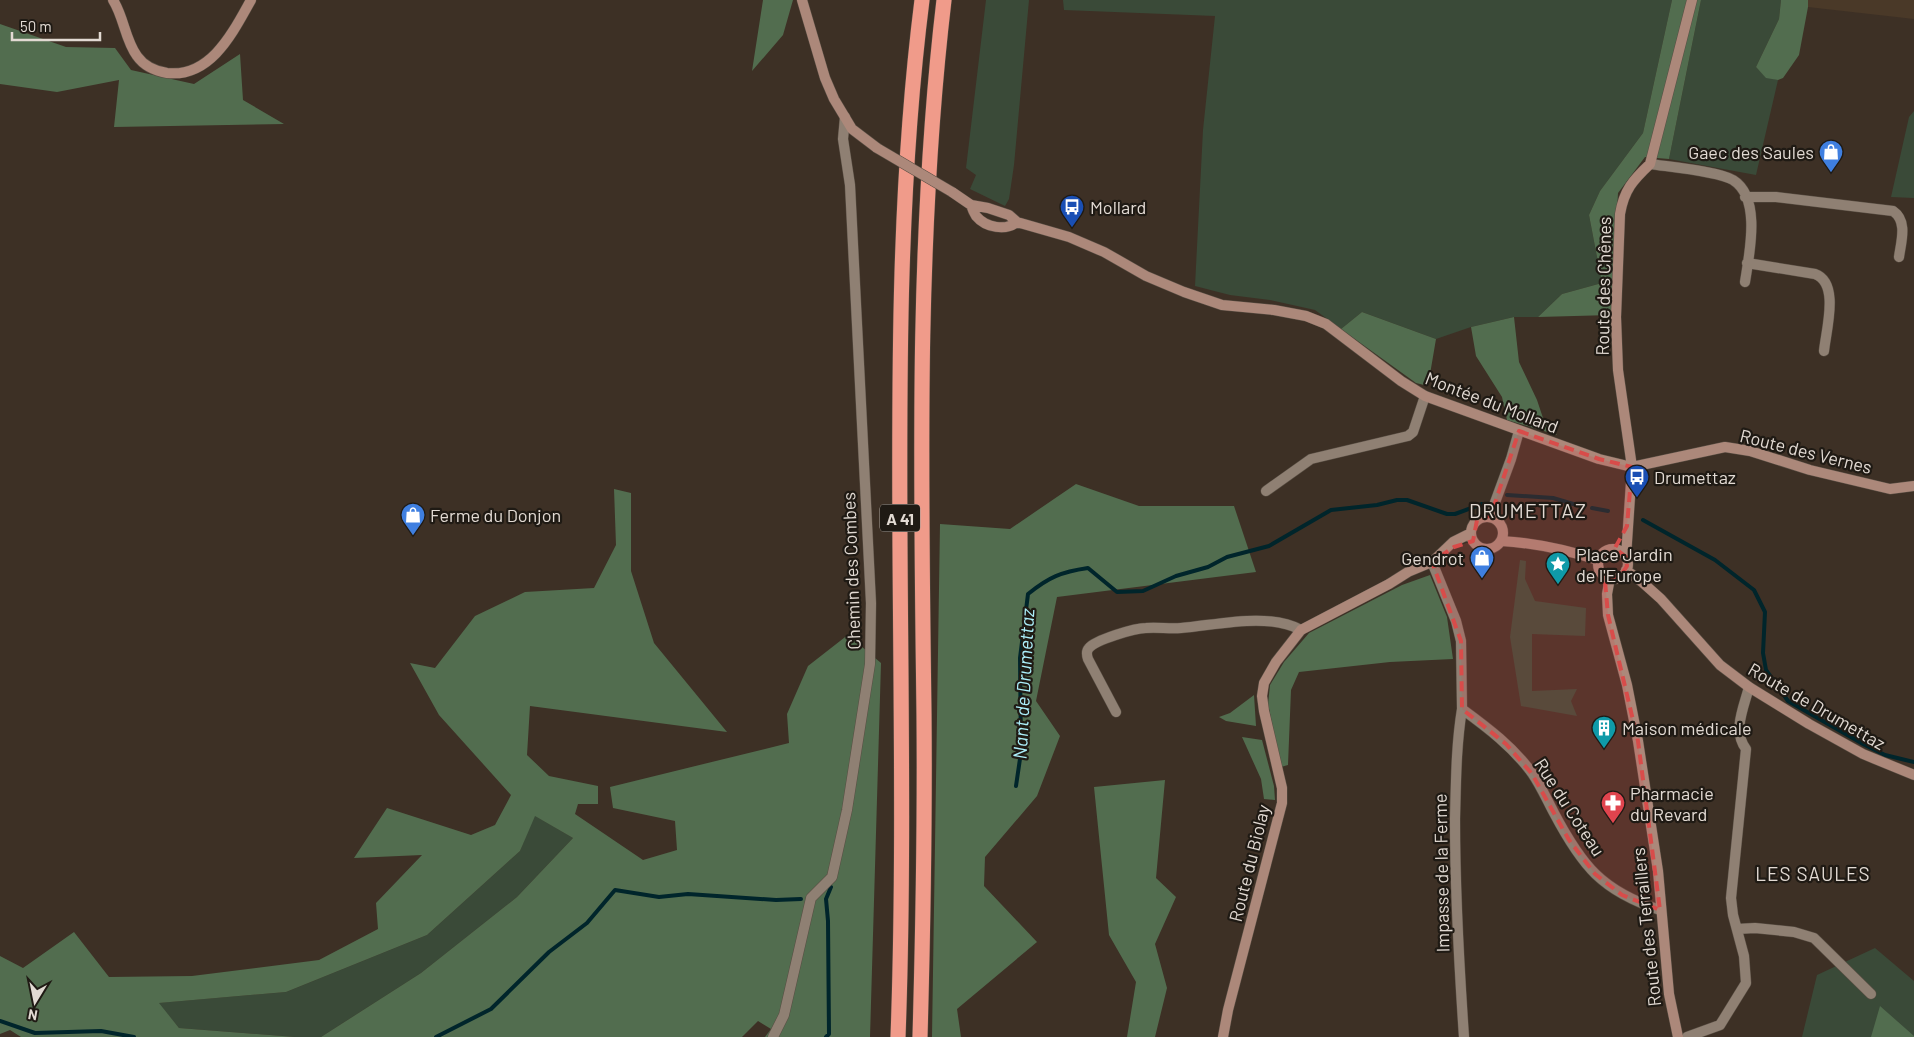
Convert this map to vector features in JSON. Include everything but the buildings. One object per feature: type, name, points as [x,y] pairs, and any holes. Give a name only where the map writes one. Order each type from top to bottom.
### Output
[{"type":"highway","name":"A 41","points":[[898,1037],[902,770],[900,314],[904,187],[910,108],[922,0]]},
{"type":"highway","name":"A 41","points":[[920,1037],[924,716],[921,385],[927,186],[944,0]]},
{"type":"street","points":[[113,0],[137,56],[151,68],[163,72],[178,73],[200,66],[218,52],[230,36],[251,0]]},
{"type":"street","name":"Montée du Mollard","points":[[802,0],[825,78],[836,102],[852,129],[877,148],[971,205],[976,216],[986,224],[1003,228],[1011,227],[1017,222]]},
{"type":"street","points":[[1692,0],[1650,164],[1722,176],[1738,185],[1745,197],[1752,227],[1745,282]]},
{"type":"street","name":"Chemin des Combes","points":[[773,1037],[784,1015],[811,898],[832,877],[847,810],[870,664],[871,603],[850,185],[843,139],[845,117]]},
{"type":"street","name":"Route des Chênes","points":[[1626,563],[1632,467],[1618,370],[1616,317],[1620,214],[1622,200],[1633,181],[1650,164]]},
{"type":"street","points":[[1745,197],[1764,196],[1893,211],[1899,217],[1902,225],[1899,257]]},
{"type":"street","name":"Montée du Mollard","points":[[971,205],[980,205],[1009,215],[1017,222],[1069,237],[1104,252],[1146,276],[1222,305],[1274,310],[1306,316],[1326,324],[1401,382],[1425,396],[1599,460],[1632,467]]},
{"type":"street","points":[[1747,263],[1815,274],[1823,278],[1828,285],[1830,295],[1824,350]]},
{"type":"street","points":[[1266,491],[1311,460],[1408,436],[1413,432],[1425,396]]},
{"type":"street","points":[[1490,516],[1519,431]]},
{"type":"street","name":"Route des Vernes","points":[[1632,467],[1725,447],[1750,451],[1810,470],[1890,489],[1914,486]]},
{"type":"street","points":[[1490,516],[1502,524],[1503,537],[1493,548],[1488,549],[1477,545],[1472,537],[1472,528],[1477,520],[1490,516]]},
{"type":"street","points":[[1615,549],[1627,526]]},
{"type":"street","name":"Route du Biolay","points":[[1223,1037],[1228,1010],[1282,803],[1282,788],[1264,711],[1262,696],[1264,683],[1276,662],[1301,630],[1390,584],[1408,572],[1432,562],[1443,553],[1472,537]]},
{"type":"street","points":[[1503,537],[1600,557]]},
{"type":"street","points":[[1615,549],[1623,553],[1626,563],[1620,577],[1607,577],[1599,570],[1600,557],[1606,550],[1615,549]]},
{"type":"street","points":[[1432,562],[1456,621],[1460,641],[1462,709]]},
{"type":"street","name":"Route de Drumettaz","points":[[1626,563],[1696,637],[1716,661],[1749,687],[1864,754],[1914,775]]},
{"type":"street","name":"Route des Terraillers","points":[[1607,577],[1608,615],[1632,709],[1657,864],[1669,994],[1678,1037]]},
{"type":"street","points":[[1116,712],[1088,659],[1088,648],[1095,644],[1128,631],[1146,628],[1178,629],[1243,620],[1292,625],[1301,630]]},
{"type":"street","points":[[1687,1037],[1720,1025],[1746,983],[1744,956],[1731,898],[1746,749],[1740,741],[1738,730],[1749,687]]},
{"type":"street","name":"Rue du Coteau","points":[[1462,709],[1506,744],[1532,774],[1569,840],[1595,874],[1622,895],[1660,910]]},
{"type":"street","name":"Impasse de la Ferme","points":[[1462,709],[1456,757],[1455,859],[1456,922],[1464,1037]]},
{"type":"street","points":[[1737,929],[1755,928],[1794,932],[1814,938],[1871,994]]},
{"type":"highlighted area","points":[[1519,431],[1599,459],[1632,467],[1627,526],[1615,548],[1626,557],[1627,566],[1620,577],[1605,581],[1608,615],[1638,741],[1660,910],[1622,895],[1595,874],[1569,840],[1532,774],[1506,744],[1462,709],[1461,641],[1432,562],[1454,547],[1473,541],[1477,520],[1491,515]]},
{"type":"shaded area","points":[[1808,0],[1914,0],[1914,19],[1808,7]]},
{"type":"green space","points":[[763,0],[793,0],[783,35],[752,71]]},
{"type":"green space","points":[[986,0],[1029,0],[1014,165],[1009,199],[1005,206],[970,189],[976,175],[966,168]]},
{"type":"green space","points":[[1063,0],[1672,0],[1643,133],[1600,191],[1589,215],[1602,283],[1562,294],[1538,317],[1514,317],[1471,327],[1436,339],[1362,312],[1341,329],[1315,310],[1270,300],[1230,295],[1195,286],[1203,130],[1215,16],[1064,10]]},
{"type":"green space","points":[[1672,0],[1701,0],[1669,159],[1645,157],[1618,193],[1611,315],[1538,317],[1562,294],[1602,283],[1589,215],[1600,191],[1643,133]]},
{"type":"green space","points":[[1701,0],[1781,0],[1779,19],[1756,67],[1766,77],[1778,80],[1756,175],[1669,159]]},
{"type":"green space","points":[[1781,0],[1808,0],[1808,7],[1799,55],[1783,78],[1778,80],[1766,78],[1756,67],[1779,19]]},
{"type":"green space","points":[[0,24],[66,47],[115,48],[131,70],[194,84],[240,54],[243,100],[284,124],[114,127],[119,80],[57,92],[0,84]]},
{"type":"green space","points":[[1914,111],[1914,198],[1891,197],[1909,117]]},
{"type":"green space","points":[[1362,312],[1436,339],[1428,386],[1416,383],[1341,329]]},
{"type":"green space","points":[[1514,317],[1519,362],[1537,400],[1544,421],[1557,435],[1507,420],[1502,397],[1476,356],[1471,327]]},
{"type":"green space","points":[[1076,484],[1139,506],[1234,506],[1256,572],[1057,597],[1036,701],[1060,736],[1037,796],[985,857],[984,886],[1037,942],[957,1009],[961,1037],[932,1037],[940,524],[1010,529]]},
{"type":"green space","points":[[614,489],[631,493],[631,571],[654,643],[727,732],[530,706],[527,755],[549,776],[598,786],[598,804],[578,804],[575,814],[643,860],[677,850],[675,821],[613,808],[610,787],[789,743],[787,714],[808,666],[849,634],[881,663],[870,1037],[765,1037],[771,1029],[758,1021],[742,1037],[321,1037],[421,973],[517,897],[573,838],[535,816],[520,851],[427,935],[286,992],[159,1003],[179,1028],[295,1037],[21,1037],[10,1030],[0,1034],[0,956],[23,968],[74,932],[109,977],[192,976],[319,960],[378,929],[376,903],[422,855],[354,858],[387,808],[471,835],[495,825],[511,795],[439,715],[410,663],[435,668],[475,616],[525,592],[594,588],[616,545]]},
{"type":"green space","points":[[1520,560],[1526,561],[1525,579],[1535,601],[1586,608],[1585,636],[1532,634],[1532,691],[1577,689],[1571,701],[1577,716],[1521,706],[1510,637]]},
{"type":"green space","points":[[1430,575],[1447,617],[1453,659],[1390,662],[1299,672],[1291,690],[1288,765],[1281,767],[1268,704],[1270,685],[1284,662],[1309,633],[1402,585]]},
{"type":"green space","points":[[1254,695],[1256,726],[1226,721],[1219,717],[1230,713]]},
{"type":"green space","points":[[1242,737],[1262,740],[1274,786],[1275,800],[1264,799],[1261,779]]},
{"type":"green space","points":[[1165,780],[1156,878],[1176,897],[1155,944],[1167,988],[1155,1037],[1127,1037],[1136,982],[1109,935],[1094,787]]},
{"type":"green space","points":[[534,815],[573,838],[517,897],[421,973],[321,1037],[295,1037],[179,1028],[158,1003],[286,992],[427,935],[520,851]]},
{"type":"green space","points":[[1875,948],[1914,981],[1914,1037],[1802,1037],[1817,975]]},
{"type":"green space","points":[[1880,1006],[1914,1036],[1914,1037],[1871,1037]]},
{"type":"waterway","name":"Nant de Drumettaz","points":[[1507,495],[1553,498],[1580,506]]},
{"type":"waterway","name":"Nant de Drumettaz","points":[[1016,786],[1021,752],[1020,658],[1028,594],[1042,583],[1070,571],[1088,568],[1117,592],[1143,591],[1176,576],[1208,567],[1227,557],[1269,546],[1331,510],[1407,500],[1447,514],[1455,514],[1482,504]]},
{"type":"waterway","name":"Nant de Drumettaz","points":[[1592,508],[1608,511]]},
{"type":"waterway","name":"Nant de Drumettaz","points":[[1643,520],[1715,560],[1754,590],[1765,612],[1763,653],[1766,670],[1788,701],[1885,755],[1914,762]]},
{"type":"waterway","points":[[826,1037],[829,1034],[828,921],[826,899],[831,887]]},
{"type":"waterway","points":[[436,1037],[491,1009],[549,952],[587,923],[615,890],[659,897],[688,894],[776,900],[801,899]]},
{"type":"waterway","points":[[0,1021],[35,1033],[101,1031],[134,1037]]},
{"type":"place","name":"Gaec des Saules","points":[[1831,173]]},
{"type":"place","name":"Mollard","points":[[1072,228]]},
{"type":"place","name":"Drumettaz","points":[[1637,498]]},
{"type":"place","name":"Ferme du Donjon","points":[[413,536]]},
{"type":"place","name":"Gendrot","points":[[1482,579]]},
{"type":"place","name":"Place Jardin de l'Europe","points":[[1558,585]]},
{"type":"place","name":"Maison médicale","points":[[1604,749]]},
{"type":"place","name":"Pharmacie du Revard","points":[[1613,824]]},
{"type":"district","name":"DRUMETTAZ","points":[[1528,510]]},
{"type":"district","name":"LES SAULES","points":[[1813,873]]}]
